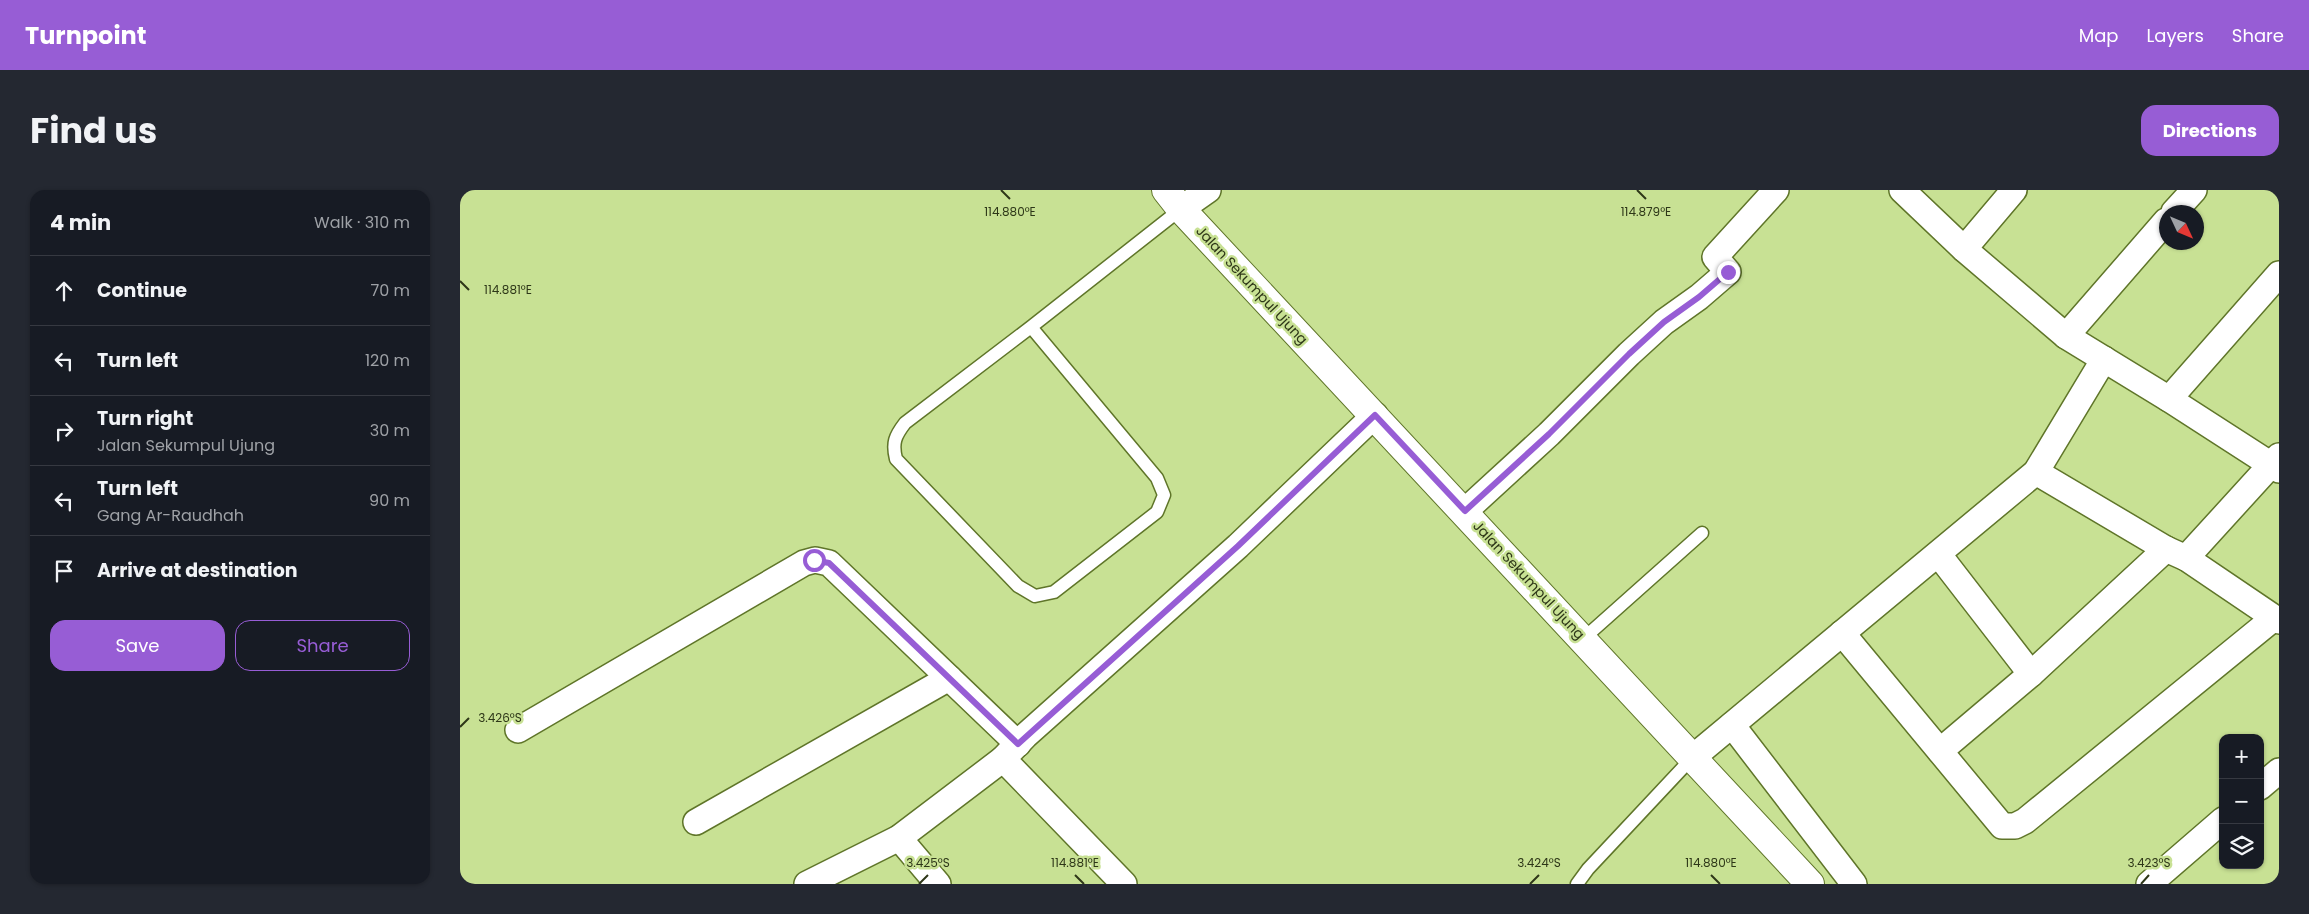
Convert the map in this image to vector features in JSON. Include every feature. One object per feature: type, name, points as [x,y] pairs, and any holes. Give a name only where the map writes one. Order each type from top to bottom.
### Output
[{"type":"main road","name":"Jalan Sekumpul Ujung","points":[[1173,199],[1810,884]]},
{"type":"street","points":[[1173,199],[1208,190]]},
{"type":"street","points":[[1465,511],[1549,434],[1664,322],[1699,297],[1728,272],[1715,257],[1776,190]]},
{"type":"street","points":[[1902,190],[1964,249],[2066,336],[2277,464],[2176,554],[1940,751]]},
{"type":"street","points":[[1964,249],[2014,190]]},
{"type":"street","points":[[2180,205],[2194,190]]},
{"type":"street","points":[[2066,336],[2159,229]]},
{"type":"street","points":[[2169,398],[2279,274]]},
{"type":"street","points":[[1692,758],[2036,472],[2104,359]]},
{"type":"street","points":[[807,884],[899,838],[1010,752],[1238,546],[1375,415]]},
{"type":"street","points":[[1842,633],[2002,826],[2015,826],[2025,821],[2276,620],[2176,554],[2036,472]]},
{"type":"street","points":[[1938,554],[2031,674]]},
{"type":"street","points":[[518,730],[804,563],[814,560],[829,563],[949,678],[1124,884]]},
{"type":"street","points":[[696,822],[949,678]]},
{"type":"street","points":[[1732,725],[1854,884]]},
{"type":"street","points":[[2264,784],[2279,771]]},
{"type":"street","points":[[2149,884],[2219,823]]},
{"type":"street","points":[[899,838],[938,884]]},
{"type":"lane","points":[[1031,328],[1157,478],[1164,495],[1157,512],[1054,592],[1035,596],[1018,586],[896,459],[893,447],[896,435],[905,423],[1031,328],[1173,199]]},
{"type":"lane","points":[[1583,638],[1702,533]]},
{"type":"lane","points":[[1577,884],[1692,758]]},
{"type":"route","points":[[814,560],[829,563],[1018,744],[1238,546],[1375,415],[1465,511],[1549,434],[1664,322],[1699,297],[1728,272]]}]
